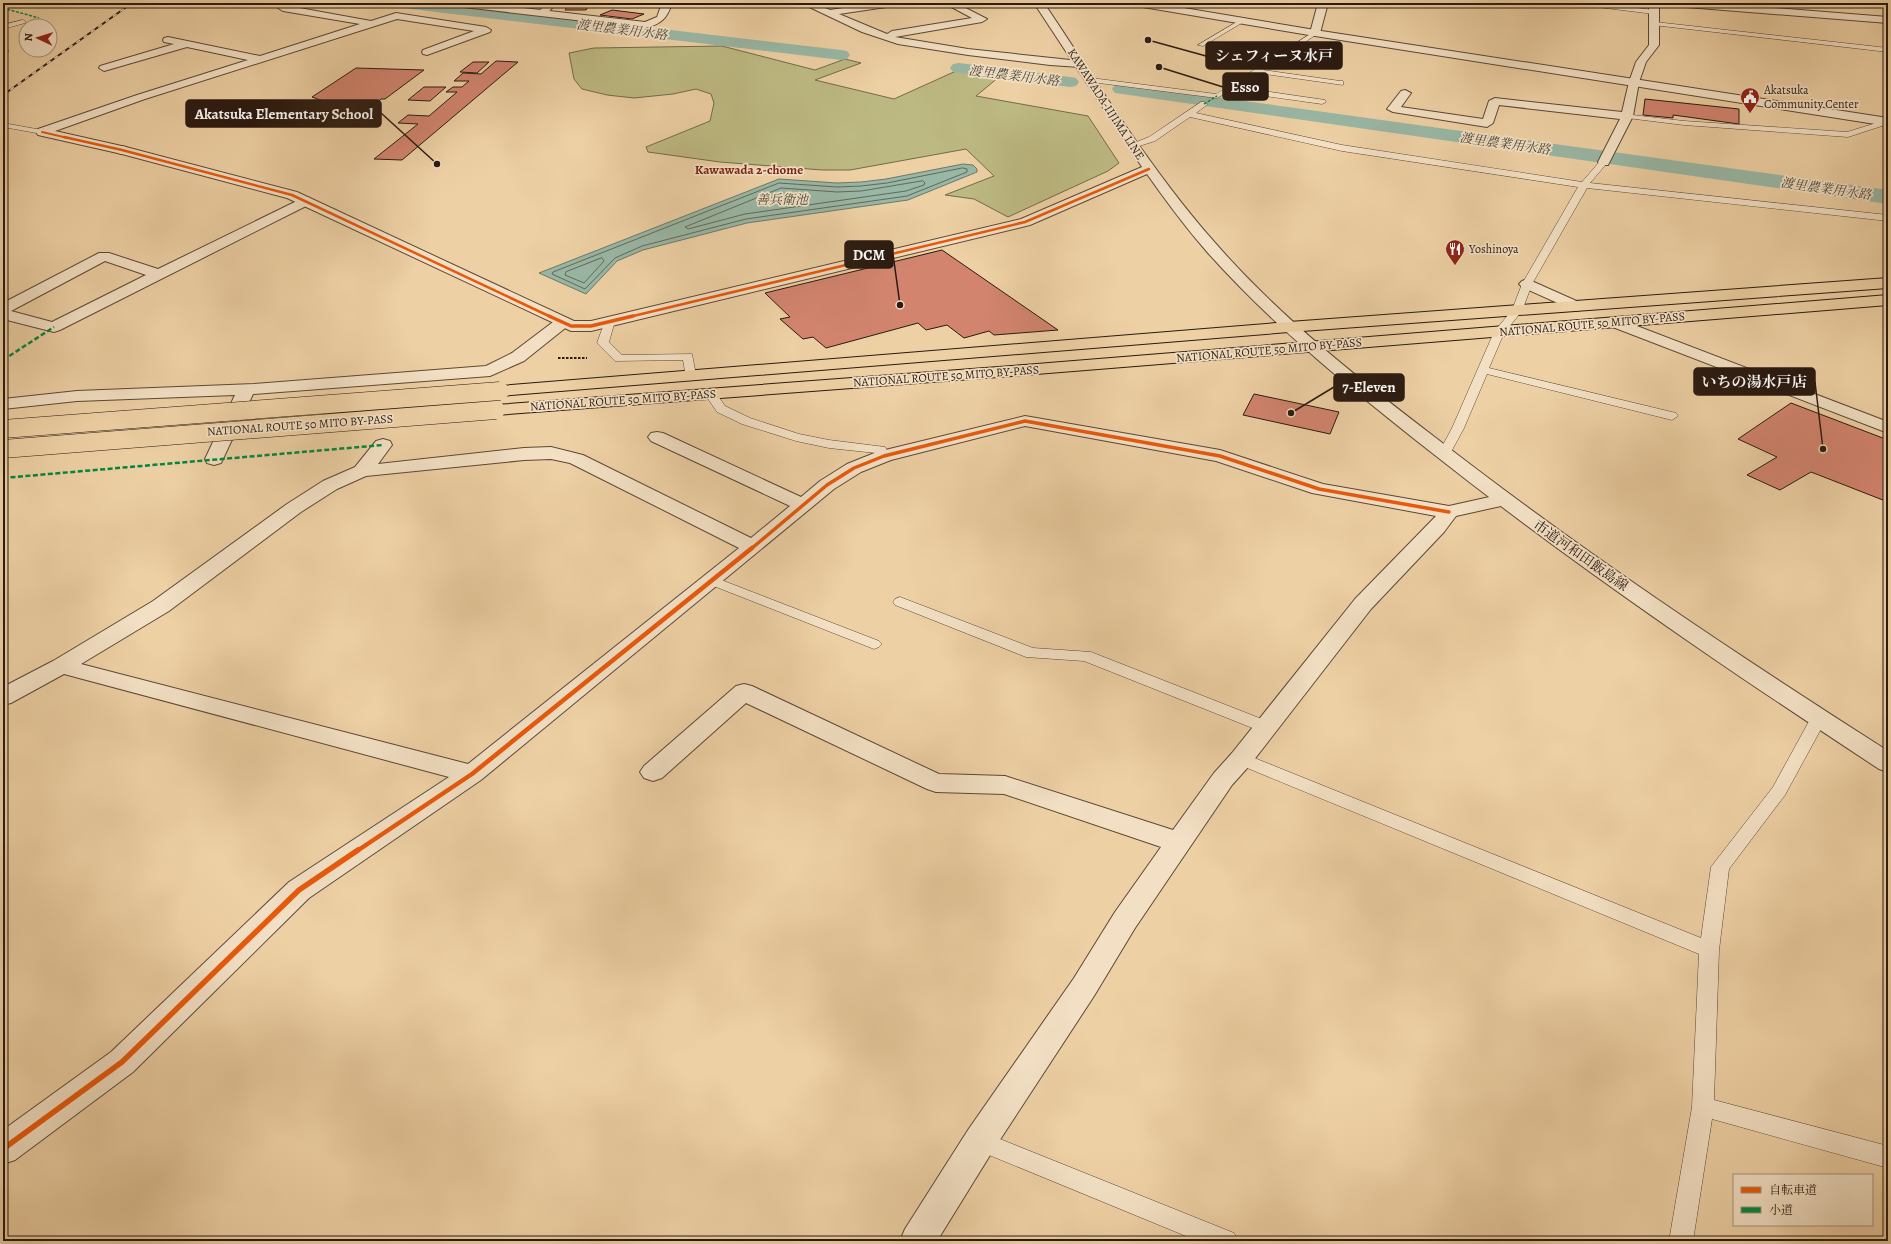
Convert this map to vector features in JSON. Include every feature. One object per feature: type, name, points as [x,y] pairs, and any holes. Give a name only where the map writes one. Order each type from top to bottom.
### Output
[{"type":"highway","name":"NATIONAL ROUTE 50 MITO BY-PASS","points":[[3,429],[500,391],[1289,327],[1888,283]]},
{"type":"highway","name":"NATIONAL ROUTE 50 MITO BY-PASS","points":[[3,449],[1616,323],[1888,300]]},
{"type":"street","points":[[297,3],[283,8],[371,24]]},
{"type":"street","points":[[455,3],[645,25],[657,22],[662,18],[667,3]]},
{"type":"street","points":[[543,13],[551,3]]},
{"type":"street","points":[[806,3],[882,36],[898,41],[1050,62],[1080,64]]},
{"type":"street","points":[[829,13],[894,3]]},
{"type":"street","points":[[882,36],[982,19],[949,3]]},
{"type":"street","name":"KAWAWADA-IIJIMA LINE","points":[[1039,3],[1149,169],[1172,200],[1214,251],[1289,327]]},
{"type":"street","points":[[1137,3],[1315,33],[1887,122]]},
{"type":"street","points":[[1315,33],[1323,3]]},
{"type":"street","points":[[1674,3],[1888,20]]},
{"type":"street","points":[[1821,3],[1831,16]]},
{"type":"street","points":[[1606,158],[1627,116],[1634,82],[1641,62],[1654,45],[1654,7]]},
{"type":"street","points":[[42,132],[141,97],[396,16],[486,30],[427,52]]},
{"type":"street","points":[[168,40],[261,59]]},
{"type":"street","points":[[104,68],[187,44]]},
{"type":"street","points":[[1406,93],[1393,110],[1487,123],[1495,101],[1627,116]]},
{"type":"street","points":[[42,132],[122,150],[263,186],[292,195],[571,326],[592,326],[1025,222],[1045,215],[1149,169]]},
{"type":"street","points":[[3,314],[54,327],[305,201]]},
{"type":"street","points":[[3,309],[104,256],[159,274]]},
{"type":"street","points":[[1527,284],[1576,306]]},
{"type":"street","points":[[3,404],[77,396],[247,389],[490,371],[518,357],[563,322]]},
{"type":"street","points":[[1616,323],[1888,428]]},
{"type":"street","name":"市道河和田飯島線","points":[[1289,327],[1444,454],[1503,500],[1656,608],[1888,763]]},
{"type":"street","points":[[214,459],[247,389]]},
{"type":"street","points":[[11,1136],[122,1062],[299,890],[472,774],[753,547],[827,485],[854,468],[884,456],[1026,421],[1220,456],[1319,489],[1449,512],[1503,500]]},
{"type":"street","points":[[657,437],[803,505]]},
{"type":"street","points":[[362,471],[383,445]]},
{"type":"street","points":[[3,697],[61,666],[161,606],[294,508],[330,485],[362,471],[524,454],[551,453],[576,460],[753,547]]},
{"type":"street","points":[[917,1241],[980,1141],[1084,987],[1125,920],[1223,779],[1241,759],[1363,604],[1437,528],[1449,512]]},
{"type":"street","points":[[61,666],[472,774]]},
{"type":"street","points":[[653,772],[744,692],[936,783],[1005,785],[1178,842]]},
{"type":"lane","points":[[1581,3],[1654,7]]},
{"type":"lane","points":[[1201,45],[1242,21]]},
{"type":"lane","points":[[3,28],[18,24]]},
{"type":"lane","points":[[1655,24],[1888,50]]},
{"type":"lane","points":[[1091,80],[1217,96],[1315,33]]},
{"type":"lane","points":[[1258,71],[1340,83]]},
{"type":"lane","points":[[1231,88],[1322,102]]},
{"type":"lane","points":[[1133,145],[1152,139],[1204,104]]},
{"type":"lane","points":[[1189,114],[1342,148],[1584,185],[1888,218]]},
{"type":"lane","points":[[1627,116],[1700,125],[1848,135],[1887,122]]},
{"type":"lane","points":[[3,125],[42,132]]},
{"type":"lane","points":[[1444,454],[1458,428],[1499,332],[1517,311],[1527,284],[1584,185],[1606,158]]},
{"type":"lane","points":[[610,321],[603,342],[619,359],[688,356],[690,375]]},
{"type":"lane","points":[[1483,370],[1672,416]]},
{"type":"lane","points":[[710,394],[721,409],[746,421],[802,438],[829,444],[881,450],[884,456]]},
{"type":"lane","points":[[711,580],[874,644]]},
{"type":"lane","points":[[900,602],[1031,653],[1086,656],[1266,727]]},
{"type":"lane","points":[[1681,1241],[1703,1108],[1709,950],[1720,867],[1779,791],[1819,718]]},
{"type":"lane","points":[[1241,759],[1709,950]]},
{"type":"lane","points":[[1703,1108],[1888,1157]]},
{"type":"lane","points":[[980,1141],[1226,1241]]},
{"type":"path","points":[[518,357],[619,359]]},
{"type":"shaded area","points":[[722,46],[815,70],[845,59],[861,63],[815,80],[894,99],[956,71],[999,77],[976,96],[1088,116],[1119,163],[1108,171],[1008,217],[974,199],[945,195],[994,176],[966,149],[850,170],[822,170],[720,162],[648,152],[646,147],[710,121],[714,103],[711,94],[696,89],[673,94],[634,98],[607,95],[582,89],[574,79],[569,53],[594,48]]},
{"type":"water","name":"善兵衛池","points":[[963,164],[973,165],[977,169],[977,172],[908,200],[747,223],[643,250],[617,261],[586,294],[539,273],[779,179],[837,183],[861,182],[886,179]]},
{"type":"building","points":[[570,3],[591,3],[586,10],[565,10]]},
{"type":"building","points":[[612,10],[644,14],[632,19],[600,15]]},
{"type":"building","points":[[496,61],[518,62],[402,160],[374,159],[418,124],[398,123],[408,115],[429,116],[457,92],[446,92],[453,87],[462,87],[469,81],[454,81],[463,73],[481,74]]},
{"type":"building","points":[[473,62],[489,62],[477,73],[460,72]]},
{"type":"building","points":[[356,68],[424,70],[385,99],[381,99],[374,105],[345,104],[347,102],[323,101],[312,97]]},
{"type":"building","points":[[424,87],[446,87],[430,101],[408,100]]},
{"type":"building","points":[[1645,99],[1739,109],[1739,124],[1673,115],[1673,118],[1643,115]]},
{"type":"building","points":[[942,250],[1058,330],[994,335],[989,331],[964,338],[947,325],[926,330],[918,323],[826,348],[813,337],[803,339],[780,319],[790,317],[765,293]]},
{"type":"building","points":[[1254,394],[1339,412],[1330,434],[1243,415]]},
{"type":"building","points":[[1791,403],[1888,440],[1888,502],[1811,472],[1780,490],[1747,475],[1777,457],[1738,439]]},
{"type":"waterway","name":"渡里農業用水路","points":[[403,3],[841,55]]},
{"type":"waterway","name":"渡里農業用水路","points":[[959,68],[1070,82]]},
{"type":"waterway","name":"渡里農業用水路","points":[[1121,89],[1888,197]]},
{"type":"railway","points":[[3,95],[132,3]]},
{"type":"marked path","points":[[3,8],[39,18]]},
{"type":"marked path","points":[[1204,104],[1217,96]]},
{"type":"marked path","points":[[3,360],[54,327]]},
{"type":"marked path","points":[[3,478],[383,445]]},
{"type":"cycle path","points":[[42,132],[122,150],[292,195],[571,326],[591,326],[1025,222],[1149,169]]},
{"type":"cycle path","points":[[3,1149],[122,1062],[299,890],[472,774],[753,547],[827,485],[854,468],[884,456],[1025,421],[1220,456],[1319,489],[1449,512]]},
{"type":"place","name":"シェフィーヌ水戸","points":[[1148,40]]},
{"type":"place","name":"Esso","points":[[1159,67]]},
{"type":"place","name":"Akatsuka Community Center","points":[[1750,114]]},
{"type":"place","name":"Akatsuka Elementary School","points":[[437,164]]},
{"type":"place","name":"Yoshinoya","points":[[1455,266]]},
{"type":"place","name":"DCM","points":[[900,305]]},
{"type":"place","name":"7-Eleven","points":[[1291,413]]},
{"type":"place","name":"いちの湯水戸店","points":[[1823,449]]},
{"type":"district","name":"Kawawada 2-chome","points":[[749,169]]}]
